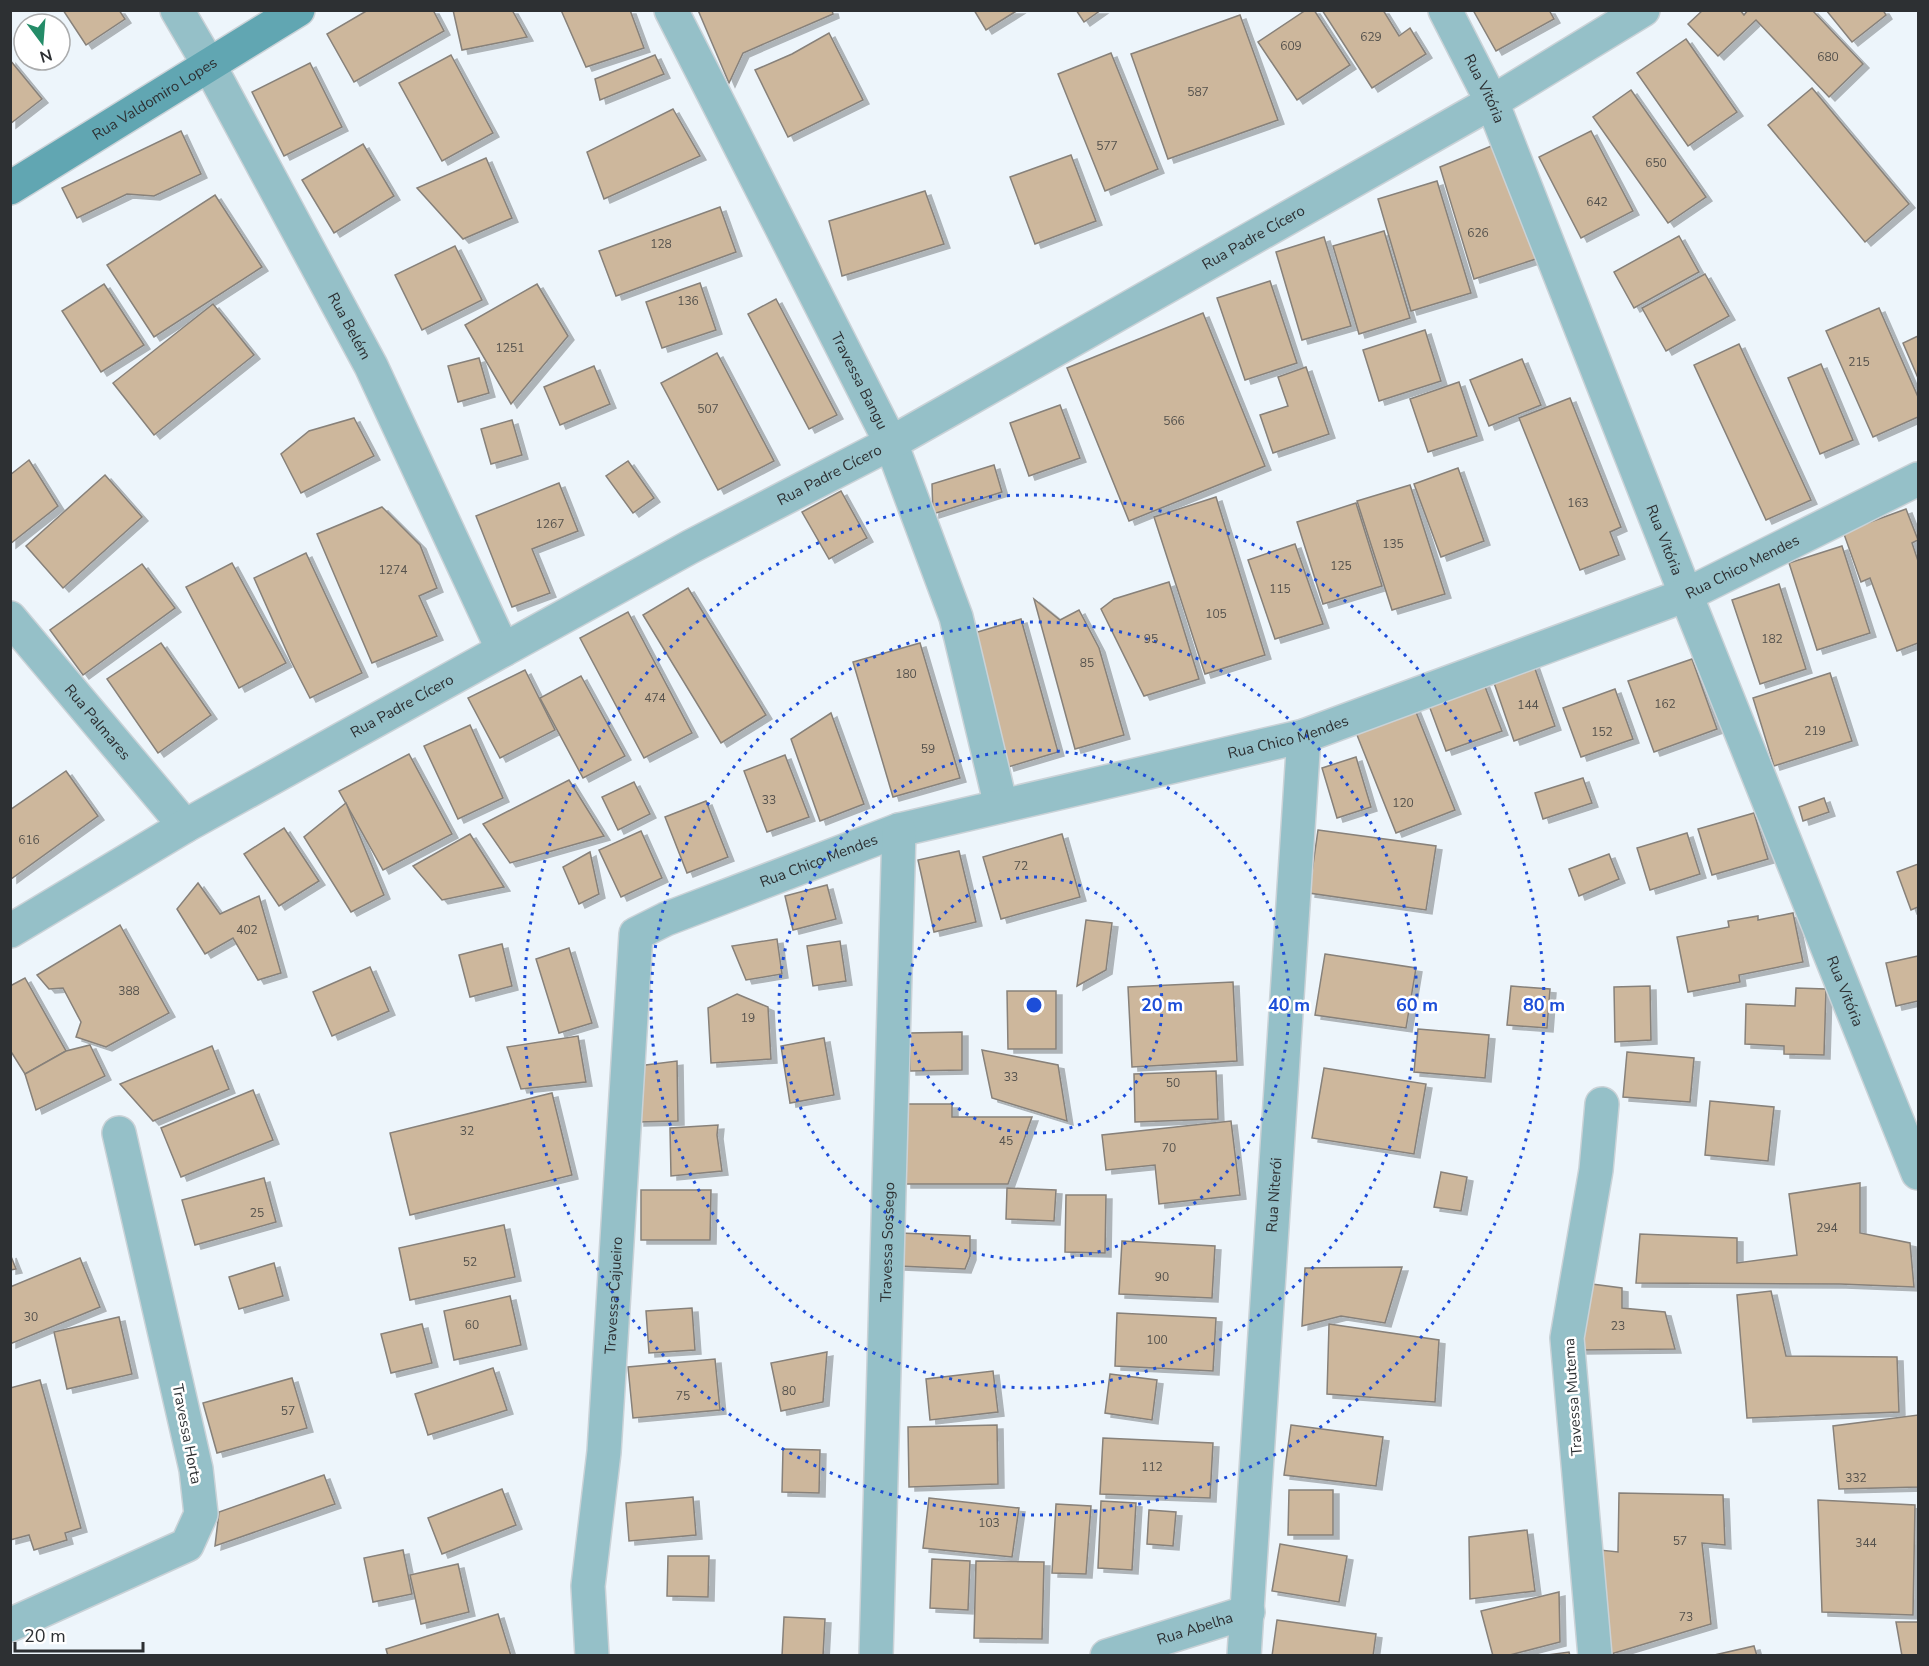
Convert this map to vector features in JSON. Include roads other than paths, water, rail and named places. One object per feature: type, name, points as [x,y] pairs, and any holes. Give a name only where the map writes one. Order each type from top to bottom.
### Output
[{"type":"street","name":"Rua Belém","points":[[177,10],[371,366],[502,650]]},
{"type":"street","name":"Rua Valdomiro Lopes","points":[[10,188],[298,10]]},
{"type":"street","name":"Travessa Bangu","points":[[671,10],[891,443],[956,617],[1001,806]]},
{"type":"street","name":"Rua Vitória","points":[[1445,10],[1492,102],[1686,595],[1918,1173]]},
{"type":"street","name":"Rua Padre Cícero","points":[[10,931],[185,826],[502,650],[690,547],[891,443],[1492,102],[1643,10]]},
{"type":"street","name":"Rua Chico Mendes","points":[[636,934],[677,915],[899,830],[1304,736],[1686,595],[1918,478]]},
{"type":"street","name":"Rua Palmares","points":[[10,618],[185,826]]},
{"type":"street","name":"Rua Niterói","points":[[1244,1656],[1304,736]]},
{"type":"street","name":"Travessa Sossego","points":[[876,1656],[899,830]]},
{"type":"street","name":"Travessa Cajueiro","points":[[592,1656],[588,1586],[604,1452],[636,934]]},
{"type":"street","name":"Travessa Mutema","points":[[1595,1656],[1567,1338],[1596,1170],[1602,1104]]},
{"type":"street","name":"Travessa Horta","points":[[10,1625],[187,1545],[201,1514],[196,1468],[119,1133]]},
{"type":"street","name":"Rua Abelha","points":[[1107,1656],[1248,1612]]}]
